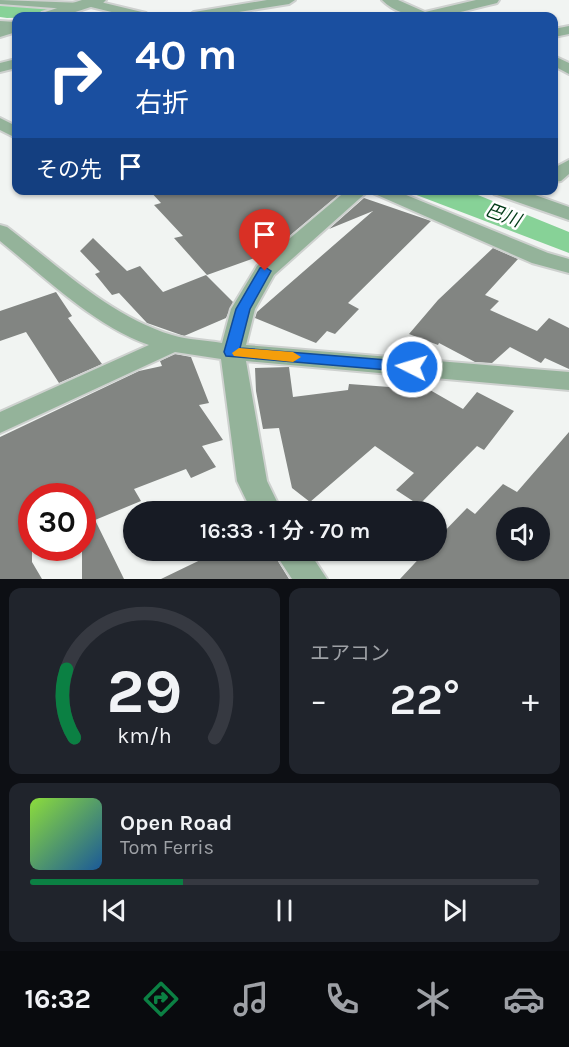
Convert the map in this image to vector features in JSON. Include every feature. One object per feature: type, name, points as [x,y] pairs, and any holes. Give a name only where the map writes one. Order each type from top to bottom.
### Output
[{"type":"street","points":[[0,0],[85,4],[122,12]]},
{"type":"street","points":[[218,12],[290,0]]},
{"type":"street","points":[[388,0],[414,12]]},
{"type":"street","points":[[435,12],[493,0]]},
{"type":"street","points":[[60,12],[85,4]]},
{"type":"street","points":[[262,501],[252,481],[232,352],[243,309],[265,271],[353,195]]},
{"type":"street","points":[[388,195],[529,254],[569,266]]},
{"type":"street","points":[[531,195],[569,214]]},
{"type":"street","points":[[0,231],[105,313],[143,334],[172,344],[232,352],[569,381]]},
{"type":"street","points":[[0,423],[172,344]]},
{"type":"street","points":[[297,561],[310,579]]},
{"type":"water","points":[[0,3],[47,7],[71,12],[12,12],[12,18],[0,17]]},
{"type":"water","name":"巴川","points":[[417,195],[478,195],[569,232],[569,253]]},
{"type":"building","points":[[154,195],[338,195],[269,253],[207,275],[174,238],[183,236],[154,205],[161,203]]},
{"type":"building","points":[[364,198],[431,221],[348,303],[359,309],[335,334],[327,331],[316,343],[255,318],[257,312],[373,211],[329,229]]},
{"type":"building","points":[[93,238],[127,271],[140,266],[163,292],[206,275],[233,302],[226,318],[184,336],[147,323],[119,293],[112,295],[95,274],[100,272],[80,251]]},
{"type":"building","points":[[493,248],[518,259],[485,295],[499,301],[490,310],[537,331],[549,318],[569,328],[569,369],[545,358],[541,363],[510,347],[492,363],[475,362],[439,343],[438,345],[409,334],[438,300]]},
{"type":"building","points":[[56,292],[72,316],[68,318],[102,364],[59,383],[26,332],[0,341],[0,311]]},
{"type":"building","points":[[175,354],[191,357],[209,403],[199,405],[223,440],[202,446],[216,467],[191,478],[186,469],[134,489],[141,501],[123,501],[123,508],[96,520],[96,483],[18,483],[18,561],[32,561],[42,579],[0,579],[0,437],[139,371],[162,366],[160,361]]},
{"type":"building","points":[[289,367],[293,397],[348,390],[349,384],[430,390],[463,409],[477,392],[514,411],[484,450],[477,446],[423,501],[413,501],[396,490],[414,473],[375,446],[309,501],[292,488],[279,428],[263,429],[256,391],[255,368]]},
{"type":"building","points":[[569,432],[569,579],[400,579],[417,561],[447,561],[447,529],[467,508],[475,514],[503,484],[517,492]]},
{"type":"building","points":[[96,522],[124,579],[82,579],[82,561],[96,561]]},
{"type":"building","points":[[198,561],[278,561],[289,579],[161,579]]},
{"type":"slow traffic","points":[[239,353],[293,357]]},
{"type":"route","points":[[265,271],[243,309],[232,352],[412,367]]}]
